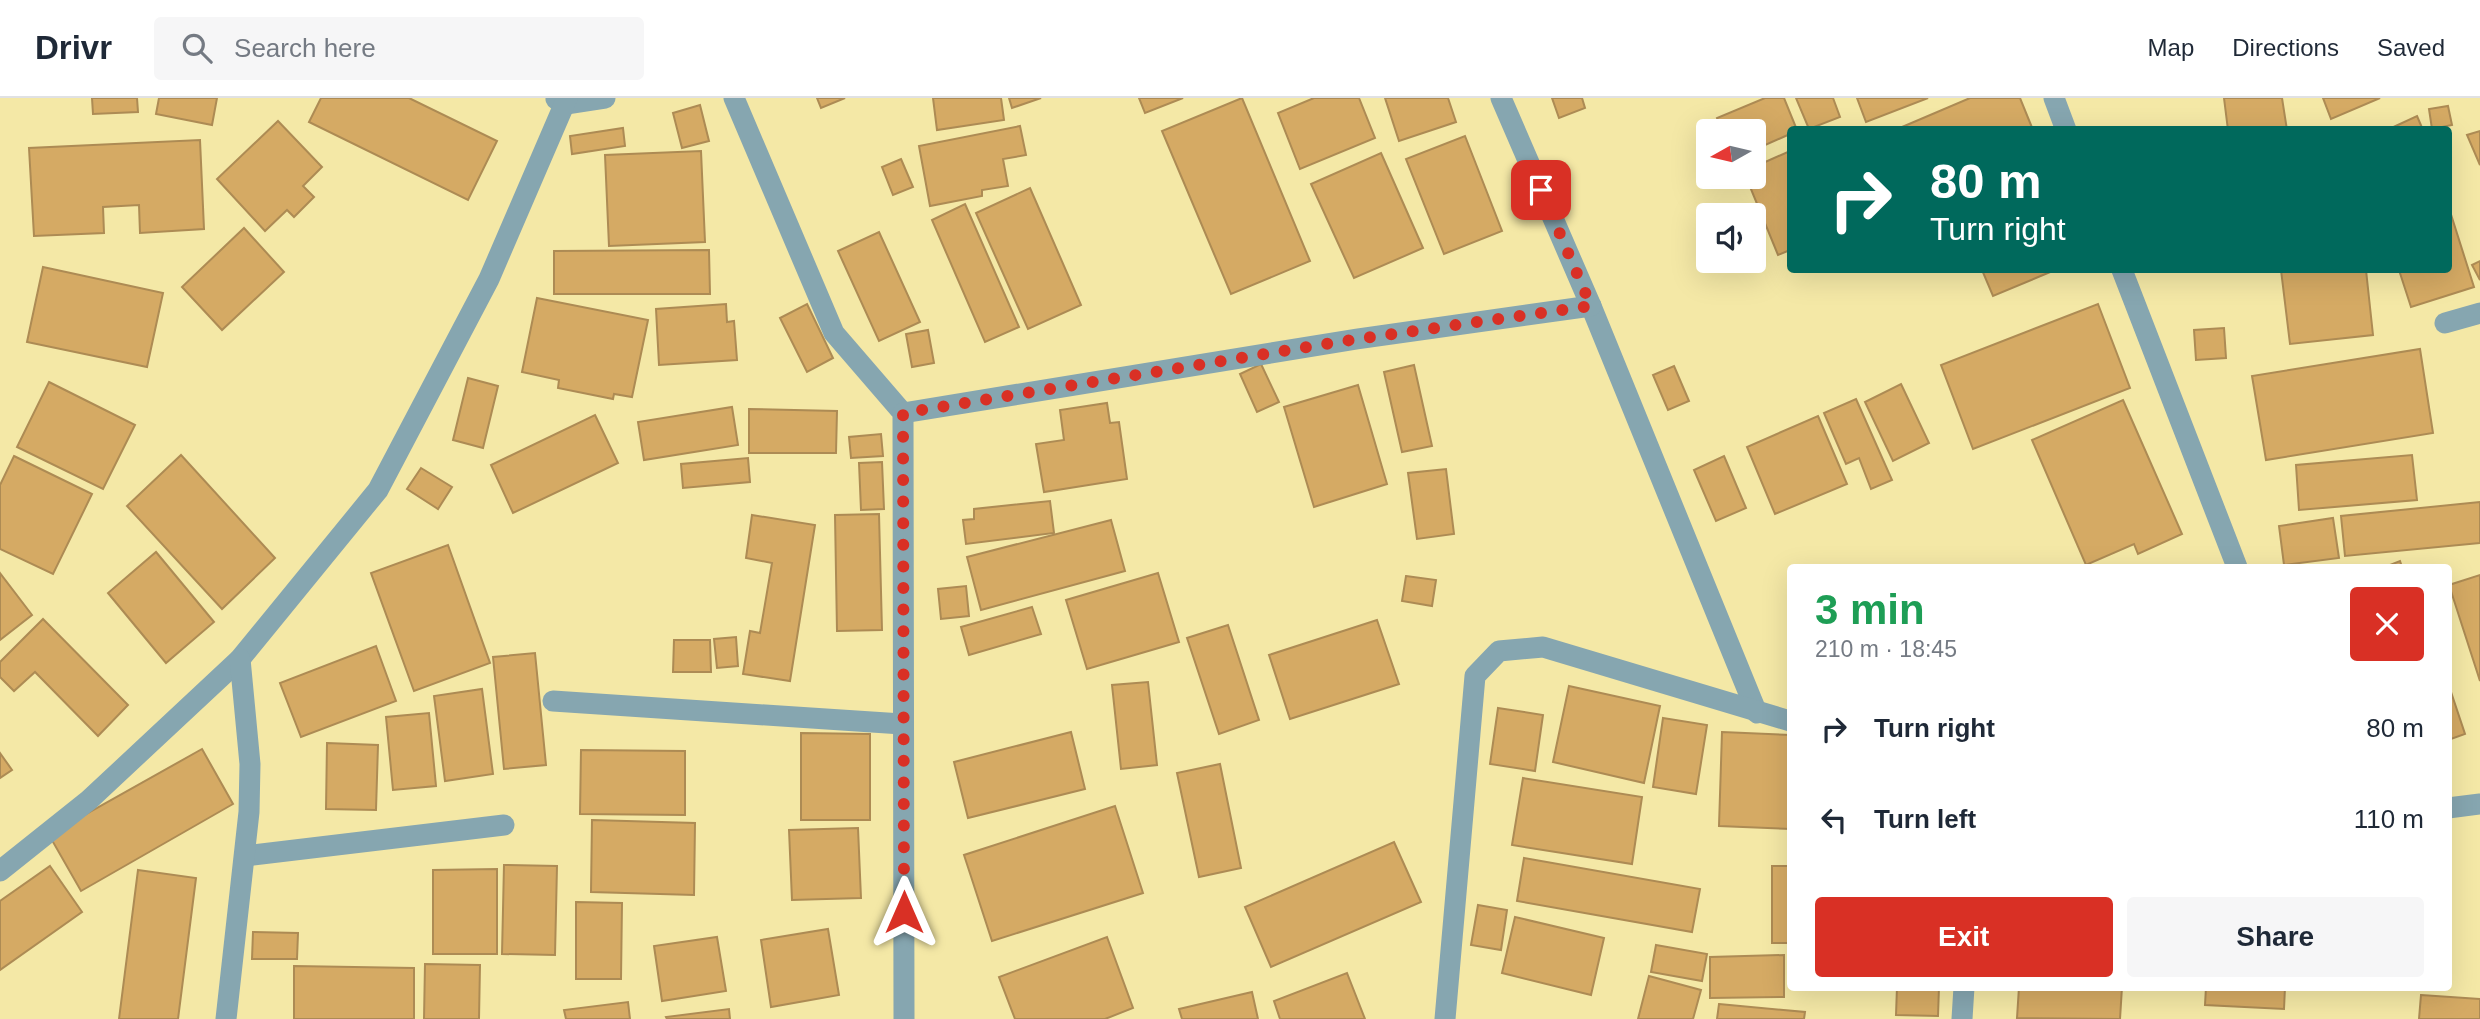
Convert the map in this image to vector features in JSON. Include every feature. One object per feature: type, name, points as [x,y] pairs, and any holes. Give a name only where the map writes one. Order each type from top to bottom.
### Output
[{"type":"street","points":[[0,871],[89,800],[240,659],[378,490],[489,279],[562,100],[605,98]]},
{"type":"street","points":[[734,98],[834,333],[903,413],[904,1019]]},
{"type":"street","points":[[1501,98],[1591,306],[1757,713]]},
{"type":"street","points":[[2054,98],[2064,126]]},
{"type":"street","points":[[2123,273],[2237,564]]},
{"type":"street","points":[[903,413],[1357,339],[1591,306]]},
{"type":"street","points":[[2445,323],[2480,313]]},
{"type":"street","points":[[1445,1019],[1475,677],[1499,651],[1543,647],[1787,720]]},
{"type":"street","points":[[226,1019],[245,856],[250,764],[240,659]]},
{"type":"street","points":[[553,701],[902,724]]},
{"type":"street","points":[[2452,808],[2480,804]]},
{"type":"street","points":[[245,856],[504,825]]},
{"type":"street","points":[[1962,1019],[1964,991]]},
{"type":"building","points":[[92,98],[137,98],[138,112],[93,114]]},
{"type":"building","points":[[159,98],[217,98],[212,125],[156,114]]},
{"type":"building","points":[[321,98],[409,98],[497,141],[468,200],[309,122]]},
{"type":"building","points":[[817,98],[845,98],[821,108]]},
{"type":"building","points":[[933,98],[1001,98],[1004,120],[937,130]]},
{"type":"building","points":[[1009,98],[1041,98],[1012,108]]},
{"type":"building","points":[[1139,98],[1183,98],[1145,113]]},
{"type":"building","points":[[1242,98],[1310,261],[1231,294],[1162,131]]},
{"type":"building","points":[[1314,98],[1359,98],[1375,138],[1300,169],[1278,113]]},
{"type":"building","points":[[1385,98],[1448,98],[1456,122],[1399,141]]},
{"type":"building","points":[[1552,98],[1582,98],[1585,108],[1559,118]]},
{"type":"building","points":[[1765,98],[1784,98],[1795,126],[1787,126],[1787,135],[1766,145],[1766,119],[1717,119]]},
{"type":"building","points":[[1796,98],[1833,98],[1840,117],[1817,126],[1808,126]]},
{"type":"building","points":[[1857,98],[1928,98],[1866,122]]},
{"type":"building","points":[[1970,98],[2020,98],[2031,126],[1904,126]]},
{"type":"building","points":[[2224,98],[2282,98],[2286,126],[2228,126]]},
{"type":"building","points":[[2323,98],[2380,98],[2331,119]]},
{"type":"building","points":[[700,105],[709,141],[682,148],[673,113]]},
{"type":"building","points":[[2448,106],[2452,125],[2432,126],[2429,109]]},
{"type":"building","points":[[2417,116],[2421,126],[2396,126]]},
{"type":"building","points":[[278,121],[322,167],[303,186],[314,197],[294,217],[287,210],[265,231],[217,179]]},
{"type":"building","points":[[1020,126],[1026,155],[1003,159],[1008,186],[982,190],[982,196],[930,206],[919,146]]},
{"type":"building","points":[[623,128],[625,146],[572,154],[570,136]]},
{"type":"building","points":[[2480,131],[2480,165],[2467,135]]},
{"type":"building","points":[[1465,136],[1502,231],[1444,254],[1406,159]]},
{"type":"building","points":[[200,140],[204,229],[140,233],[139,205],[103,207],[104,233],[34,236],[29,148]]},
{"type":"building","points":[[701,151],[705,242],[609,246],[605,155]]},
{"type":"building","points":[[1787,152],[1787,251],[1778,255],[1766,226],[1766,203],[1757,203],[1751,189],[1766,189],[1766,162]]},
{"type":"building","points":[[1381,153],[1423,248],[1354,278],[1311,184]]},
{"type":"building","points":[[901,159],[913,187],[893,195],[882,167]]},
{"type":"building","points":[[1030,188],[1081,305],[1028,329],[976,213]]},
{"type":"building","points":[[965,204],[1019,327],[985,342],[932,220]]},
{"type":"building","points":[[2452,218],[2474,287],[2411,307],[2400,273],[2452,273]]},
{"type":"building","points":[[244,228],[284,272],[222,330],[182,287]]},
{"type":"building","points":[[879,232],[920,322],[879,341],[838,251]]},
{"type":"building","points":[[709,250],[710,294],[554,294],[554,251]]},
{"type":"building","points":[[2480,261],[2480,280],[2472,265]]},
{"type":"building","points":[[43,267],[163,293],[147,367],[27,342]]},
{"type":"building","points":[[1983,273],[2048,273],[1993,296]]},
{"type":"building","points":[[2281,273],[2366,273],[2373,335],[2290,344]]},
{"type":"building","points":[[537,298],[648,320],[632,397],[614,394],[613,399],[558,388],[559,380],[522,372]]},
{"type":"building","points":[[726,304],[727,322],[734,321],[737,360],[659,365],[656,309]]},
{"type":"building","points":[[807,304],[833,358],[807,372],[780,318]]},
{"type":"building","points":[[2098,304],[2130,388],[1973,449],[1941,365]]},
{"type":"building","points":[[2224,328],[2226,358],[2196,360],[2194,330]]},
{"type":"building","points":[[928,330],[934,363],[912,367],[906,334]]},
{"type":"building","points":[[2420,349],[2433,433],[2266,460],[2252,376]]},
{"type":"building","points":[[1261,364],[1279,402],[1257,412],[1240,374]]},
{"type":"building","points":[[1414,365],[1432,446],[1402,452],[1384,372]]},
{"type":"building","points":[[1674,366],[1689,401],[1668,410],[1653,375]]},
{"type":"building","points":[[468,378],[498,386],[483,448],[453,440]]},
{"type":"building","points":[[49,382],[135,425],[103,489],[17,447]]},
{"type":"building","points":[[1901,384],[1929,443],[1893,461],[1865,402]]},
{"type":"building","points":[[1358,385],[1387,484],[1314,507],[1284,407]]},
{"type":"building","points":[[1856,399],[1892,480],[1871,489],[1859,458],[1846,464],[1824,413]]},
{"type":"building","points":[[2123,400],[2182,534],[2138,554],[2134,544],[2086,564],[2032,440]]},
{"type":"building","points":[[1107,403],[1110,423],[1119,422],[1127,479],[1044,492],[1036,444],[1064,440],[1060,410]]},
{"type":"building","points":[[732,407],[738,445],[644,460],[638,422]]},
{"type":"building","points":[[749,409],[837,411],[836,453],[749,453]]},
{"type":"building","points":[[595,415],[618,463],[513,513],[491,465]]},
{"type":"building","points":[[1818,416],[1847,484],[1775,514],[1747,447]]},
{"type":"building","points":[[881,434],[883,456],[851,458],[849,437]]},
{"type":"building","points":[[181,455],[275,558],[222,609],[127,506]]},
{"type":"building","points":[[2412,455],[2417,500],[2299,510],[2296,465]]},
{"type":"building","points":[[14,456],[92,494],[53,574],[0,549],[0,485]]},
{"type":"building","points":[[1724,456],[1746,508],[1716,521],[1694,470]]},
{"type":"building","points":[[748,458],[750,482],[683,488],[681,464]]},
{"type":"building","points":[[882,462],[884,509],[861,510],[859,463]]},
{"type":"building","points":[[421,468],[452,487],[438,509],[407,489]]},
{"type":"building","points":[[1446,469],[1454,534],[1417,539],[1408,473]]},
{"type":"building","points":[[1050,501],[1054,533],[966,544],[963,520],[974,519],[974,509]]},
{"type":"building","points":[[2480,502],[2480,543],[2345,556],[2341,516]]},
{"type":"building","points":[[879,514],[882,630],[837,631],[835,515]]},
{"type":"building","points":[[752,515],[815,525],[790,681],[743,674],[750,631],[760,633],[772,563],[746,558]]},
{"type":"building","points":[[2333,518],[2339,558],[2284,564],[2279,526]]},
{"type":"building","points":[[1111,520],[1125,571],[981,610],[967,557]]},
{"type":"building","points":[[448,545],[490,663],[414,691],[371,573]]},
{"type":"building","points":[[156,552],[214,622],[166,663],[108,593]]},
{"type":"building","points":[[0,573],[32,615],[0,640]]},
{"type":"building","points":[[1158,573],[1179,642],[1087,669],[1066,600]]},
{"type":"building","points":[[2480,575],[2480,681],[2452,594],[2452,584]]},
{"type":"building","points":[[1406,576],[1436,580],[1432,606],[1402,601]]},
{"type":"building","points":[[966,586],[969,616],[941,619],[938,589]]},
{"type":"building","points":[[1032,607],[1041,634],[969,655],[961,627]]},
{"type":"building","points":[[43,619],[128,705],[98,736],[35,672],[14,691],[0,677],[0,662]]},
{"type":"building","points":[[1377,620],[1399,684],[1290,719],[1269,655]]},
{"type":"building","points":[[1228,625],[1259,720],[1219,734],[1187,638]]},
{"type":"building","points":[[736,637],[738,666],[717,668],[714,639]]},
{"type":"building","points":[[674,640],[710,640],[711,672],[673,672]]},
{"type":"building","points":[[376,646],[396,701],[301,737],[280,683]]},
{"type":"building","points":[[535,653],[546,765],[504,769],[493,657]]},
{"type":"building","points":[[1148,682],[1157,765],[1121,769],[1112,685]]},
{"type":"building","points":[[1569,686],[1660,706],[1644,783],[1553,762]]},
{"type":"building","points":[[482,689],[493,774],[445,781],[434,696]]},
{"type":"building","points":[[2452,695],[2465,734],[2452,739]]},
{"type":"building","points":[[1498,708],[1543,715],[1535,771],[1490,764]]},
{"type":"building","points":[[429,713],[436,786],[393,790],[386,717]]},
{"type":"building","points":[[1663,718],[1707,725],[1696,794],[1653,787]]},
{"type":"building","points":[[1071,732],[1085,789],[968,818],[954,762]]},
{"type":"building","points":[[1722,732],[1787,735],[1787,829],[1719,826]]},
{"type":"building","points":[[801,733],[870,734],[870,820],[801,820]]},
{"type":"building","points":[[327,743],[378,745],[376,810],[326,809]]},
{"type":"building","points":[[202,749],[233,804],[81,891],[49,835]]},
{"type":"building","points":[[581,750],[685,751],[685,815],[580,814]]},
{"type":"building","points":[[0,753],[12,770],[0,778]]},
{"type":"building","points":[[1220,764],[1241,868],[1199,877],[1177,773]]},
{"type":"building","points":[[1523,778],[1642,797],[1632,864],[1512,845]]},
{"type":"building","points":[[1115,806],[1143,893],[992,941],[964,855]]},
{"type":"building","points":[[592,820],[695,823],[694,895],[591,892]]},
{"type":"building","points":[[858,828],[861,898],[792,900],[789,830]]},
{"type":"building","points":[[1394,842],[1421,902],[1271,967],[1245,907]]},
{"type":"building","points":[[1524,858],[1700,889],[1692,932],[1517,901]]},
{"type":"building","points":[[504,865],[557,866],[555,955],[502,954]]},
{"type":"building","points":[[50,866],[82,912],[0,970],[0,901]]},
{"type":"building","points":[[1772,866],[1787,866],[1787,943],[1772,943]]},
{"type":"building","points":[[497,869],[497,954],[433,954],[433,870]]},
{"type":"building","points":[[138,870],[196,878],[178,1019],[119,1019]]},
{"type":"building","points":[[576,902],[622,903],[621,979],[576,979]]},
{"type":"building","points":[[1478,905],[1507,910],[1501,950],[1471,945]]},
{"type":"building","points":[[1515,917],[1604,938],[1591,995],[1502,973]]},
{"type":"building","points":[[828,929],[839,995],[771,1007],[761,940]]},
{"type":"building","points":[[253,932],[298,933],[297,959],[252,959]]},
{"type":"building","points":[[717,937],[726,991],[662,1001],[654,946]]},
{"type":"building","points":[[1107,937],[1133,1008],[1105,1019],[1015,1019],[999,977]]},
{"type":"building","points":[[1656,945],[1707,954],[1702,981],[1651,972]]},
{"type":"building","points":[[1784,955],[1784,997],[1710,998],[1710,957]]},
{"type":"building","points":[[425,964],[480,965],[479,1019],[424,1019]]},
{"type":"building","points":[[294,966],[414,968],[414,1019],[294,1019]]},
{"type":"building","points":[[1347,973],[1365,1019],[1280,1019],[1274,1001]]},
{"type":"building","points":[[1649,976],[1701,990],[1693,1019],[1638,1019]]},
{"type":"building","points":[[1897,991],[1939,991],[1938,1016],[1896,1015]]},
{"type":"building","points":[[2019,991],[2122,991],[2120,1019],[2017,1018]]},
{"type":"building","points":[[2206,991],[2285,991],[2284,1009],[2205,1005]]},
{"type":"building","points":[[1252,992],[1258,1019],[1182,1019],[1179,1009]]},
{"type":"building","points":[[2421,995],[2480,999],[2480,1019],[2419,1019]]},
{"type":"building","points":[[628,1002],[630,1019],[566,1019],[564,1010]]},
{"type":"building","points":[[1719,1004],[1805,1012],[1804,1019],[1717,1019]]},
{"type":"building","points":[[729,1009],[730,1019],[666,1017]]},
{"type":"route","points":[[904,912],[903,413],[1357,339],[1591,306],[1541,190]]}]
